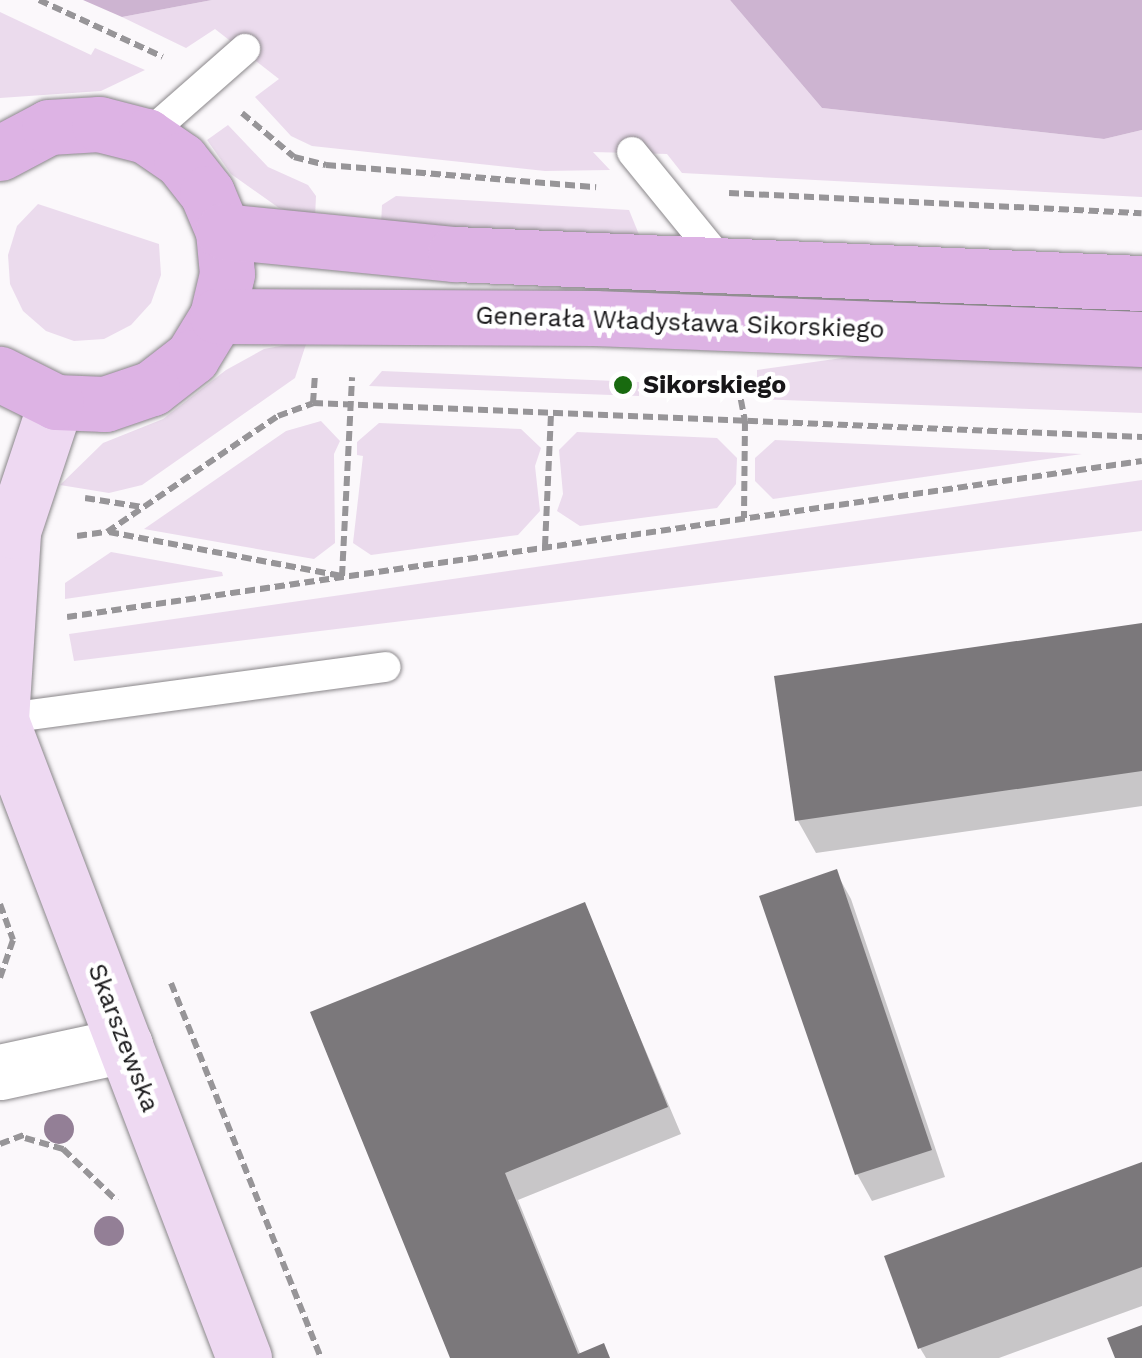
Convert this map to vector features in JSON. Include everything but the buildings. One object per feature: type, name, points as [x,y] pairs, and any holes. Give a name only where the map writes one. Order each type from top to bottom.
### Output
[{"type":"main road","points":[[0,374],[56,402],[106,404],[152,388],[192,357],[217,316],[226,274],[223,231],[207,193],[181,160],[146,136],[98,124],[49,127],[1,150]]},
{"type":"main road","points":[[223,231],[455,254],[721,261],[1142,282]]},
{"type":"main road","name":"Generała Władysława Sikorskiego","points":[[217,316],[576,318],[1142,339]]},
{"type":"main road","name":"Skarszewska","points":[[56,402],[14,530],[0,719],[244,1358]]},
{"type":"street","points":[[0,1072],[125,1045]]},
{"type":"lane","points":[[146,136],[245,49]]},
{"type":"lane","points":[[632,152],[721,261]]},
{"type":"lane","points":[[0,719],[386,668]]},
{"type":"path","points":[[39,0],[208,81],[294,156],[326,164],[445,179],[1142,213]]},
{"type":"path","points":[[737,377],[745,422],[744,518]]},
{"type":"path","points":[[107,532],[278,416],[313,403],[1142,436]]},
{"type":"path","points":[[342,576],[351,405]]},
{"type":"path","points":[[546,546],[551,414]]},
{"type":"path","points":[[51,619],[1142,461]]},
{"type":"path","points":[[70,496],[144,507]]},
{"type":"path","points":[[73,536],[107,532],[342,576]]},
{"type":"path","points":[[0,904],[14,940],[0,978]]},
{"type":"path","points":[[166,970],[321,1358]]},
{"type":"path","points":[[25,1138],[63,1149],[129,1213]]},
{"type":"shaded area","points":[[83,0],[212,0],[122,17]]},
{"type":"shaded area","points":[[212,0],[730,0],[822,108],[1104,139],[1142,130],[1142,197],[682,173],[667,154],[593,152],[610,170],[545,171],[312,146],[291,136],[255,97],[279,79],[215,29],[186,48],[122,17]]},
{"type":"shaded area","points":[[730,0],[1142,0],[1142,130],[1104,139],[822,108]]},
{"type":"shaded area","points":[[0,12],[91,55],[95,48],[145,70],[101,91],[0,98]]},
{"type":"shaded area","points":[[228,125],[268,167],[308,185],[316,196],[315,218],[279,208],[231,174],[207,140]]},
{"type":"shaded area","points":[[396,196],[629,210],[642,242],[381,225],[382,205]]},
{"type":"shaded area","points":[[38,204],[159,244],[161,275],[151,303],[131,325],[104,339],[74,341],[46,331],[23,311],[10,284],[8,255],[17,226]]},
{"type":"shaded area","points":[[307,341],[295,378],[142,485],[109,493],[60,485],[103,443],[163,419],[226,370],[264,349]]},
{"type":"shaded area","points":[[899,350],[1142,359],[1142,413],[757,399],[757,370]]},
{"type":"shaded area","points":[[382,371],[639,382],[639,396],[369,386]]},
{"type":"shaded area","points":[[321,421],[340,441],[334,454],[335,543],[314,559],[144,529],[286,431]]},
{"type":"shaded area","points":[[379,423],[521,429],[541,448],[535,466],[540,511],[518,535],[371,555],[353,543],[363,456],[357,455],[357,442]]},
{"type":"shaded area","points":[[577,432],[717,438],[737,458],[736,484],[717,508],[580,526],[557,511],[563,494],[559,450]]},
{"type":"shaded area","points":[[775,440],[1082,454],[773,499],[755,481],[755,458]]},
{"type":"shaded area","points":[[1142,480],[1142,531],[74,661],[69,634]]},
{"type":"shaded area","points":[[111,552],[222,572],[223,576],[65,599],[65,583]]},
{"type":"place","name":"Sikorskiego","points":[[623,385]]}]
